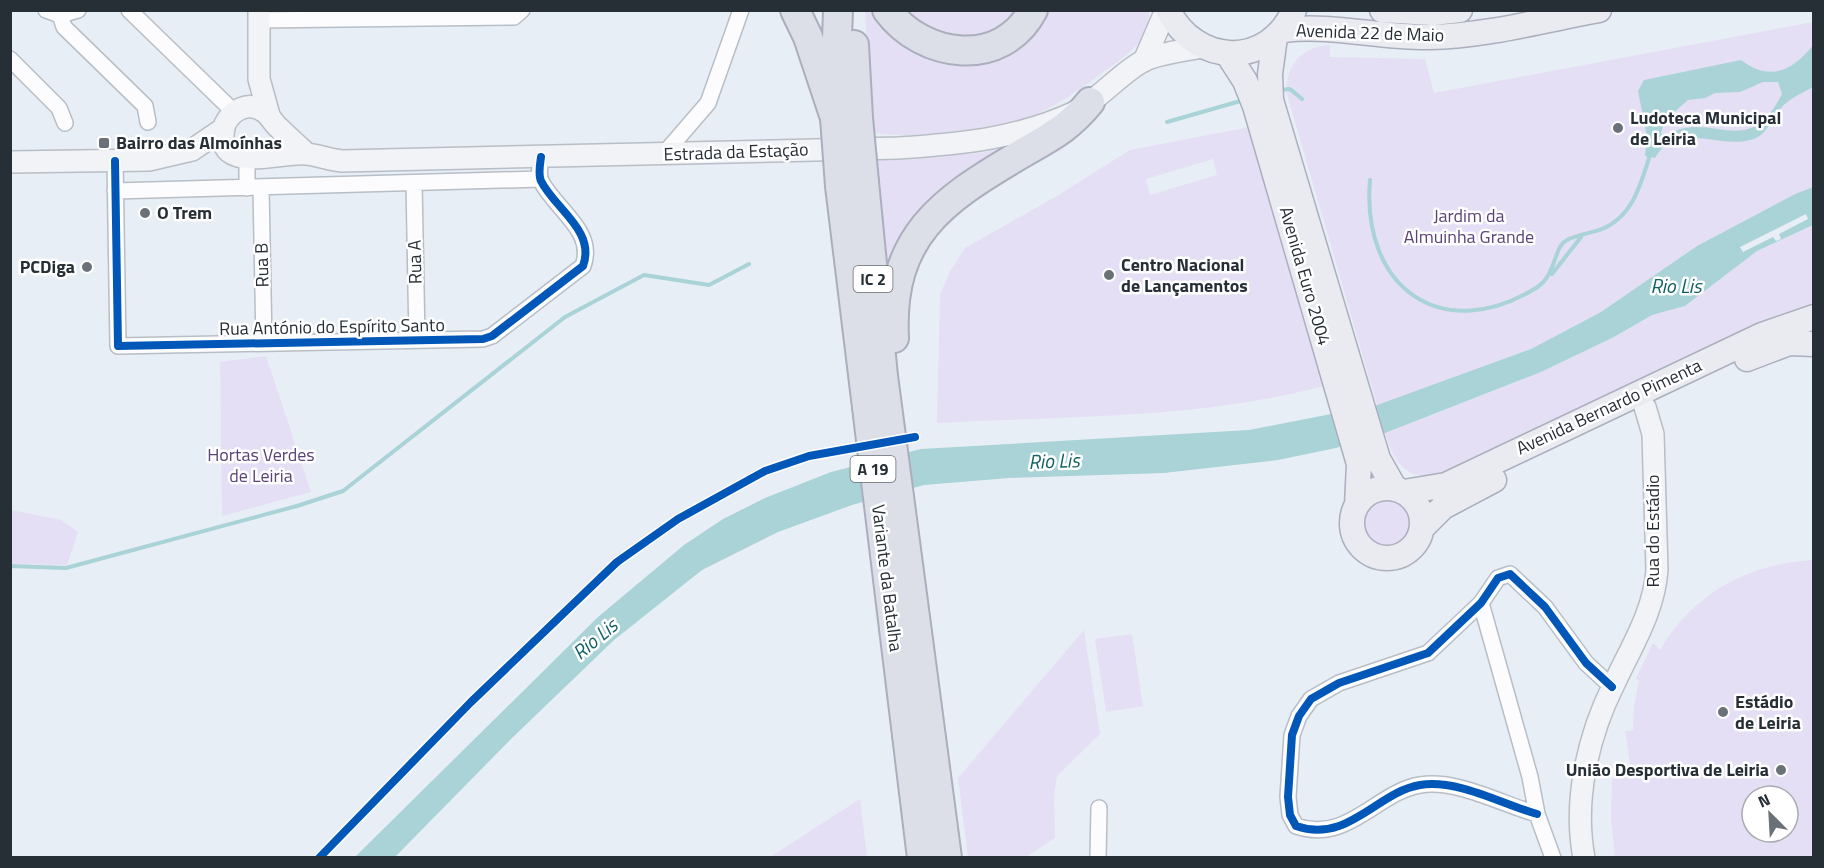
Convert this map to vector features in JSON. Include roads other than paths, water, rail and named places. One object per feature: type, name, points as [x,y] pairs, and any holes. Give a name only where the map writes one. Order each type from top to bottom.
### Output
[{"type":"highway","points":[[795,10],[846,118]]},
{"type":"highway","points":[[838,10],[846,118]]},
{"type":"highway","name":"IC 2","points":[[854,10],[846,118],[852,184],[881,375]]},
{"type":"highway","points":[[887,10],[902,27],[926,44],[960,52],[999,43],[1018,31],[1033,10]]},
{"type":"highway","points":[[881,375],[894,337],[896,295],[903,262],[916,237],[937,210],[953,196],[1073,123],[1090,102]]},
{"type":"highway","name":"Variante da Batalha","points":[[881,375],[905,563],[926,687],[947,858]]},
{"type":"highway","name":"Variante da Batalha","points":[[905,563],[922,858]]},
{"type":"main road","points":[[1167,10],[1186,37],[1201,47],[1227,54],[1245,52],[1284,26]]},
{"type":"main road","name":"Estrada da Estação","points":[[1144,61],[1167,10]]},
{"type":"main road","name":"Avenida 22 de Maio","points":[[1382,10],[1432,13],[1460,10]]},
{"type":"main road","name":"Avenida 22 de Maio","points":[[1284,26],[1389,37],[1432,37],[1461,35],[1599,10]]},
{"type":"main road","points":[[259,15],[259,79],[272,120],[274,142],[247,155],[226,144],[234,116],[259,79]]},
{"type":"main road","name":"Avenida Euro 2004","points":[[1284,26],[1270,74],[1271,100],[1394,483]]},
{"type":"main road","name":"Estrada da Estação","points":[[10,162],[148,160],[192,150],[247,155],[307,153],[342,161],[540,158],[966,144],[1021,133],[1074,112],[1144,61],[1201,47]]},
{"type":"main road","name":"Avenida Euro 2004","points":[[1227,54],[1245,81],[1265,139],[1359,464],[1357,505]]},
{"type":"main road","name":"Estrada da Estação","points":[[192,150],[234,116],[257,108],[307,153]]},
{"type":"main road","name":"Avenida Bernardo Pimenta","points":[[1394,483],[1446,485],[1762,335],[1814,317]]},
{"type":"main road","name":"Avenida Bernardo Pimenta","points":[[1422,528],[1443,507],[1458,498],[1645,407],[1769,349],[1790,343],[1814,344]]},
{"type":"main road","name":"Rua do Estádio","points":[[1584,858],[1581,823],[1586,764],[1612,687],[1649,611],[1656,582],[1653,434],[1645,407]]},
{"type":"main road","points":[[1394,483],[1420,509],[1422,528],[1418,539],[1402,554],[1392,558],[1370,554],[1361,546],[1352,526],[1357,505],[1373,490],[1394,483]]},
{"type":"street","points":[[129,10],[234,116]]},
{"type":"street","points":[[259,15],[514,17],[522,10]]},
{"type":"street","points":[[664,154],[708,103],[741,10]]},
{"type":"street","points":[[64,12],[64,27],[145,106],[148,122]]},
{"type":"street","points":[[10,58],[59,108],[65,123]]},
{"type":"street","name":"Rua B","points":[[247,155],[254,187],[264,344]]},
{"type":"street","points":[[115,191],[540,179],[540,158]]},
{"type":"street","name":"Rua António do Espírito Santo","points":[[115,161],[118,346],[483,339],[492,336],[583,266],[586,257],[585,238],[540,179]]},
{"type":"street","name":"Rua A","points":[[414,183],[417,340]]},
{"type":"street","points":[[1537,814],[1445,785],[1423,784],[1400,791],[1355,820],[1344,824],[1305,828],[1296,826],[1290,815],[1288,797],[1293,735],[1299,716],[1311,699],[1339,683],[1420,658],[1438,645],[1481,603],[1498,578],[1510,574],[1545,607],[1586,663],[1612,687]]},
{"type":"street","points":[[1481,603],[1530,777],[1537,814],[1553,858]]},
{"type":"street","points":[[1098,858],[1100,808]]},
{"type":"water","points":[[1813,45],[1813,87],[1785,104],[1766,130],[1756,138],[1738,142],[1686,138],[1675,140],[1664,147],[1655,158],[1645,156],[1647,137],[1638,91],[1644,80],[1741,60],[1761,71],[1771,72],[1789,67]],"holes":[[[1763,82],[1778,82],[1782,94],[1769,115],[1756,126],[1742,130],[1698,127],[1682,129],[1665,136],[1661,133],[1665,120],[1688,100],[1705,98],[1715,93],[1740,92]]]},
{"type":"water","name":"Rio Lis","points":[[1813,187],[1813,225],[1757,251],[1685,306],[1652,315],[1614,337],[1541,372],[1385,433],[1336,448],[1278,460],[1164,473],[1009,478],[924,485],[852,505],[778,532],[702,570],[614,640],[512,738],[395,857],[354,858],[598,617],[684,545],[723,519],[765,498],[831,472],[921,449],[1249,430],[1377,405],[1531,349],[1601,312],[1697,246],[1795,194]]},
{"type":"waterway","points":[[1280,90],[1290,89],[1302,99]]},
{"type":"waterway","points":[[1167,122],[1244,100]]},
{"type":"waterway","points":[[1370,180],[1371,218],[1379,250],[1394,276],[1414,296],[1439,308],[1469,311],[1501,304],[1536,288],[1548,276],[1559,249],[1567,240],[1602,229],[1622,216],[1635,197],[1651,152]]},
{"type":"waterway","points":[[1552,274],[1581,237]]},
{"type":"waterway","points":[[10,566],[66,568],[297,506],[343,491],[565,317],[644,275],[709,285],[749,264]]},
{"type":"place","name":"Ludoteca Municipal de Leiria","points":[[1618,128]]},
{"type":"place","name":"Bairro das Almoínhas","points":[[104,143]]},
{"type":"place","name":"O Trem","points":[[145,213]]},
{"type":"place","name":"PCDiga","points":[[87,267]]},
{"type":"place","name":"Centro Nacional de Lançamentos","points":[[1109,275]]},
{"type":"place","name":"Estádio de Leiria","points":[[1723,712]]},
{"type":"place","name":"União Desportiva de Leiria","points":[[1781,770]]},
{"type":"park label","name":"Jardim da Almuinha Grande","points":[[1469,226]]},
{"type":"park label","name":"Hortas Verdes de Leiria","points":[[261,465]]}]
